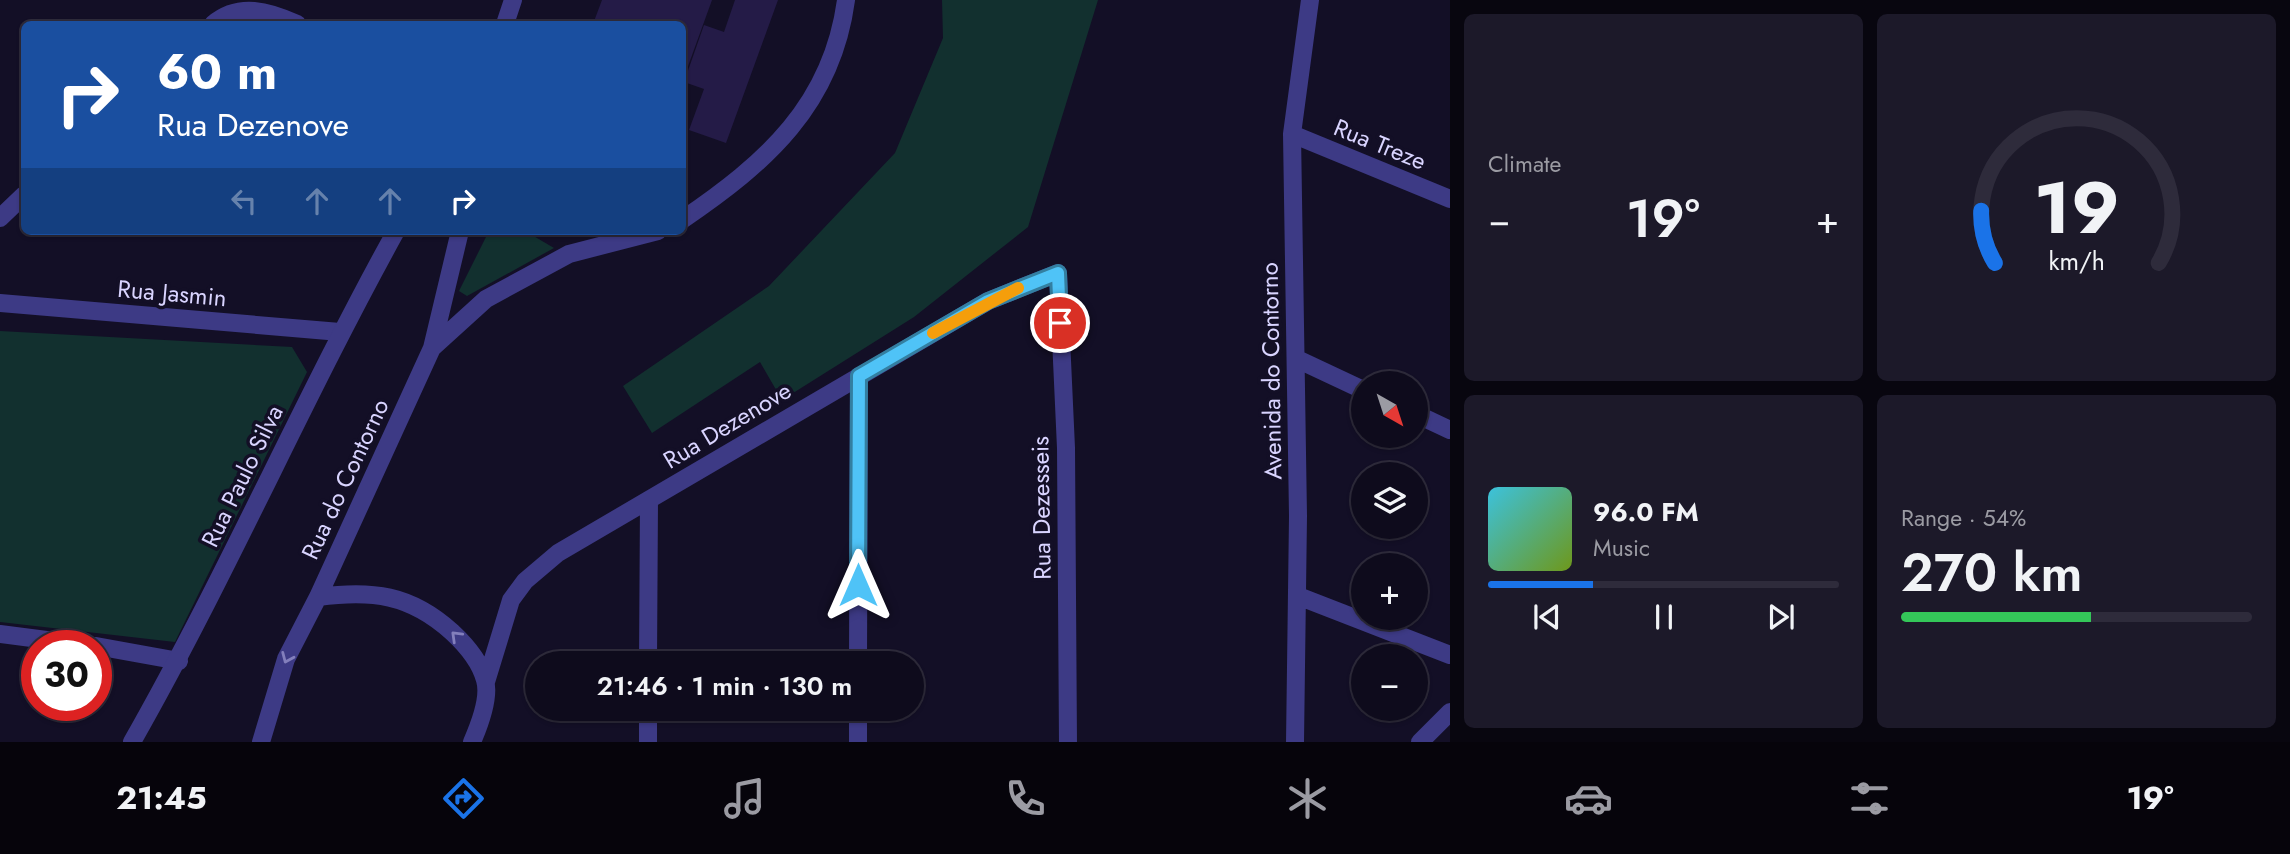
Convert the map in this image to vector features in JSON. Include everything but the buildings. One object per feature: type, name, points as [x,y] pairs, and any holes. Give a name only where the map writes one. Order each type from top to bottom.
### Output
[{"type":"street","points":[[506,21],[513,0]]},
{"type":"street","points":[[686,216],[728,189],[779,142],[814,99],[841,35],[846,0]]},
{"type":"street","name":"Avenida do Contorno","points":[[1294,742],[1297,359],[1292,134],[1310,0]]},
{"type":"street","points":[[217,21],[223,16],[249,9],[274,13],[291,21]]},
{"type":"street","name":"Rua Treze","points":[[1292,134],[1450,199]]},
{"type":"street","points":[[0,218],[21,198]]},
{"type":"street","name":"Rua Paulo Silva","points":[[132,742],[178,661],[340,332],[395,235]]},
{"type":"street","name":"Rua do Contorno","points":[[261,742],[286,659],[318,597],[432,348],[459,235]]},
{"type":"street","points":[[432,348],[486,299],[569,254],[643,235]]},
{"type":"street","name":"Rua Dezenove","points":[[486,682],[511,600],[525,581],[558,553],[988,301],[1058,273]]},
{"type":"street","name":"Rua Dezesseis","points":[[1058,273],[1066,448],[1068,742]]},
{"type":"street","name":"Rua Jasmin","points":[[0,303],[340,332]]},
{"type":"street","points":[[1297,359],[1351,384]]},
{"type":"street","points":[[858,651],[859,376]]},
{"type":"street","points":[[1428,420],[1450,430]]},
{"type":"street","points":[[648,651],[649,501]]},
{"type":"street","points":[[318,597],[356,592],[417,605],[463,642],[486,682],[481,722],[472,742]]},
{"type":"street","points":[[1297,596],[1450,655]]},
{"type":"street","points":[[0,634],[21,637]]},
{"type":"street","points":[[112,649],[178,661]]},
{"type":"street","points":[[1420,742],[1450,712]]},
{"type":"street","points":[[648,721],[648,742]]},
{"type":"street","points":[[858,721],[858,742]]},
{"type":"green space","points":[[942,0],[1098,0],[1028,227],[914,317],[782,400],[760,362],[652,433],[623,386],[769,286],[895,153],[943,38]]},
{"type":"green space","points":[[487,235],[532,235],[554,248],[467,296],[459,291]]},
{"type":"green space","points":[[0,331],[292,347],[307,372],[175,642],[112,635],[112,630],[70,630],[0,622]]},
{"type":"slow traffic","points":[[933,333],[988,301],[1018,288]]},
{"type":"route","points":[[858,585],[859,376],[988,301],[1058,273],[1060,323]]}]
